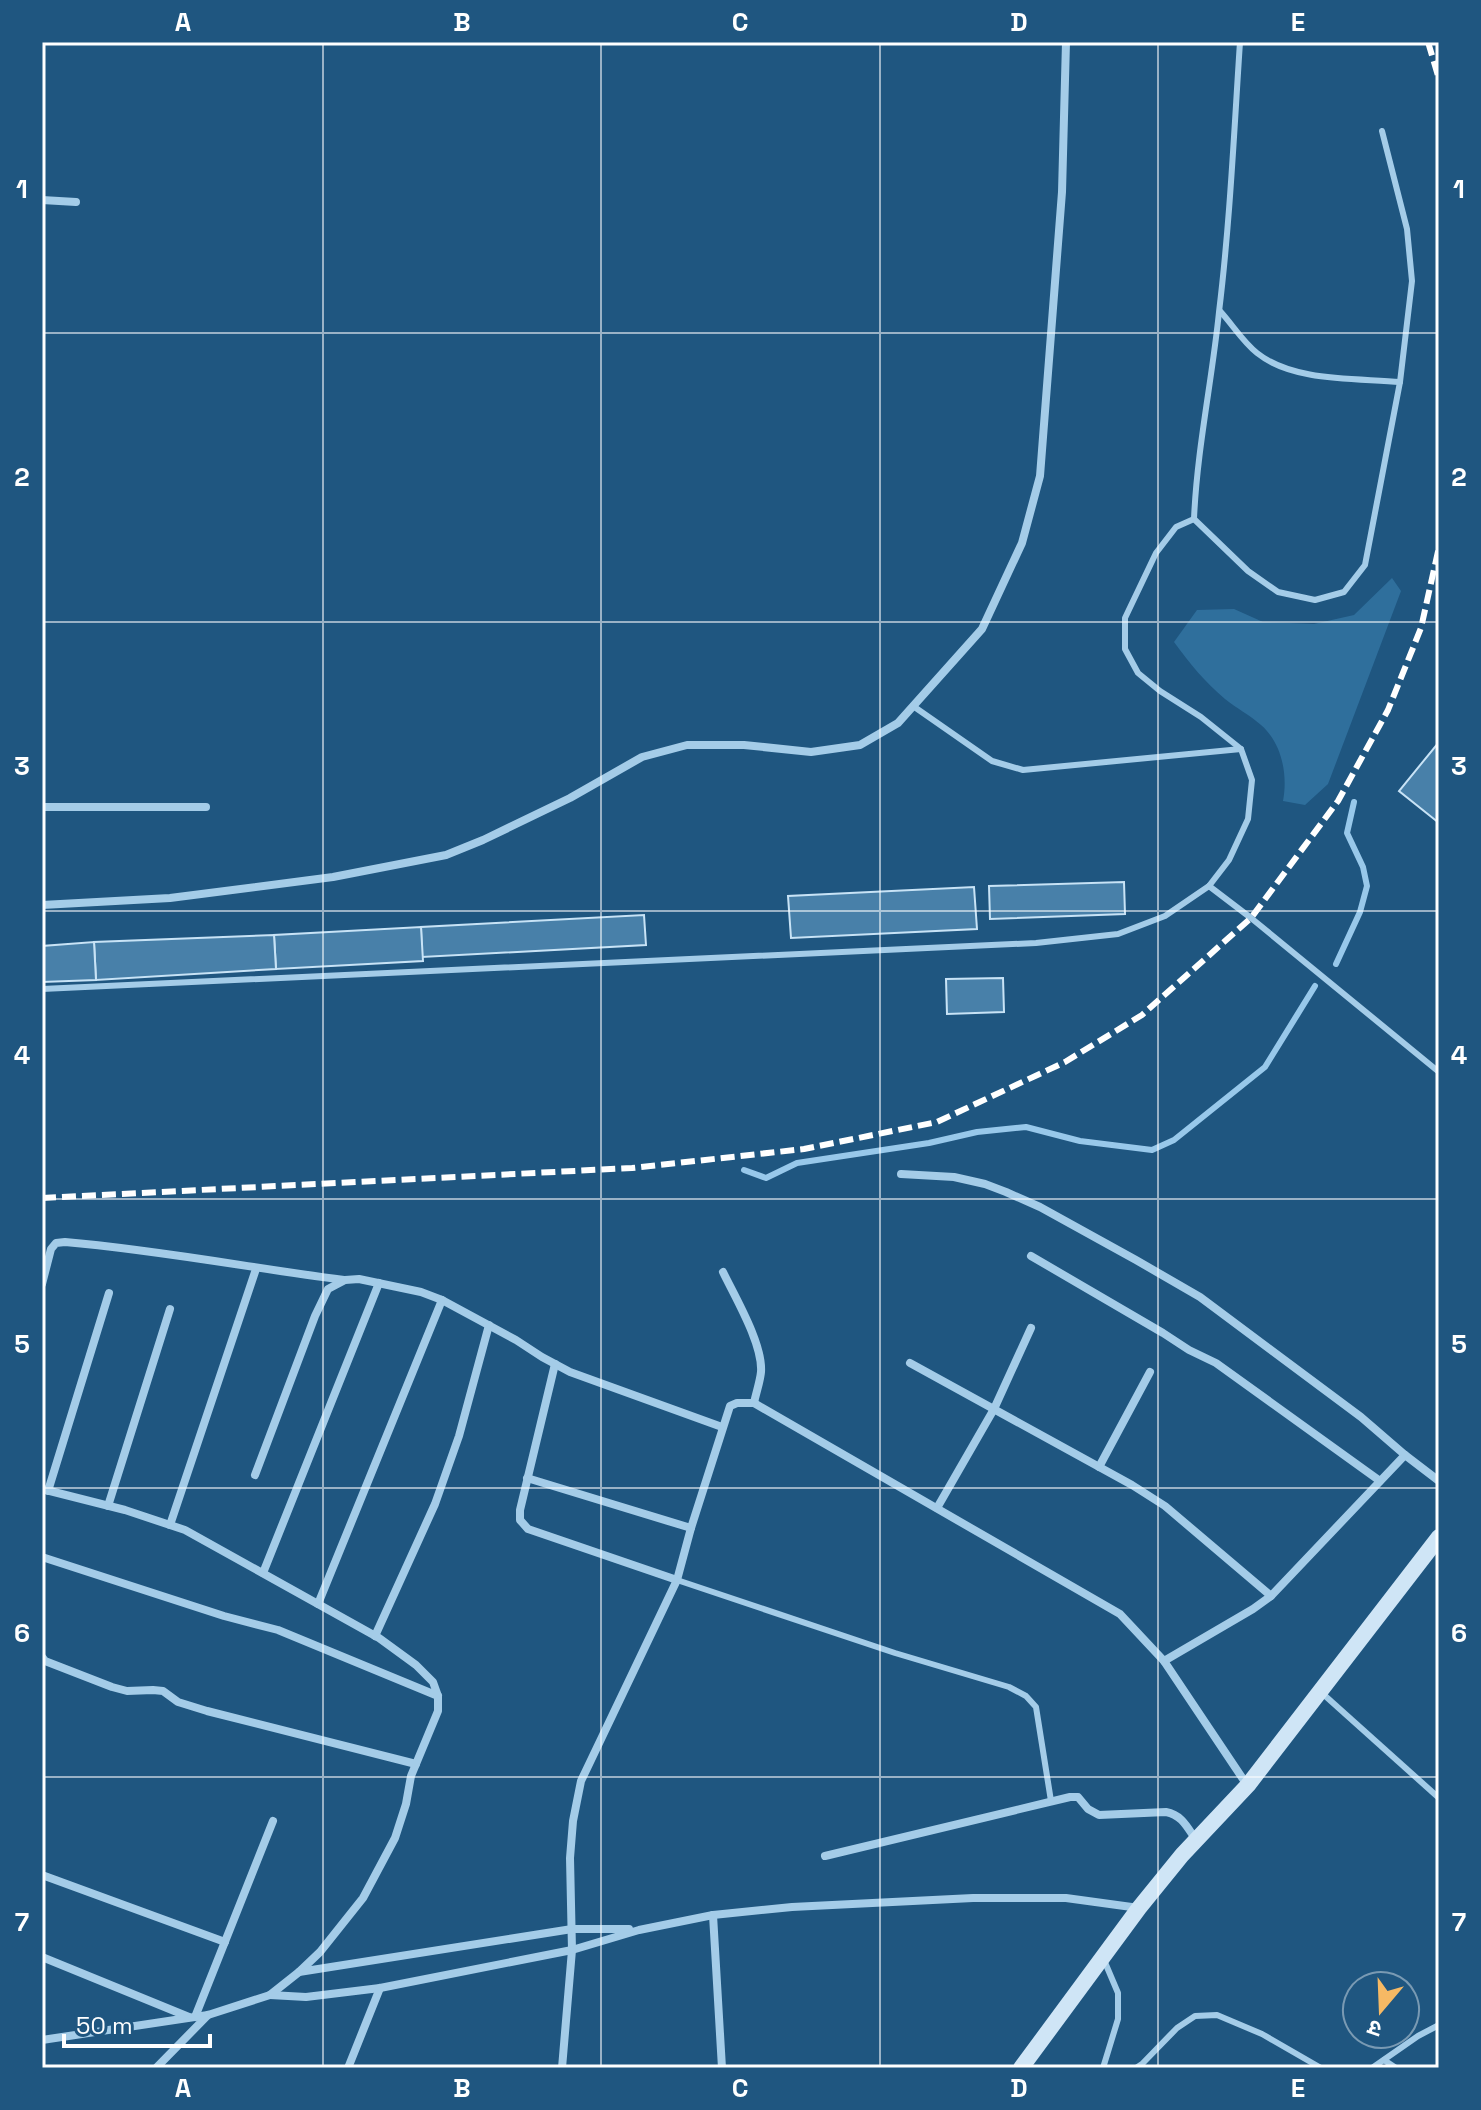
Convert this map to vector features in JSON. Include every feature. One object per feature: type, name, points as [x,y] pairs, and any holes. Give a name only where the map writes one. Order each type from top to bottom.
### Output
[{"type":"main road","points":[[1021,2068],[1139,1908],[1196,1840],[1248,1785],[1439,1537]]},
{"type":"street","points":[[42,905],[170,898],[333,877],[446,855],[570,798],[642,757],[687,745],[744,745],[811,752],[860,745],[898,723],[982,629],[1022,543],[1040,476],[1062,192],[1066,42]]},
{"type":"street","points":[[42,200],[76,202]]},
{"type":"street","points":[[42,807],[206,807]]},
{"type":"street","points":[[901,1174],[954,1177],[985,1184],[1040,1207],[1101,1240],[1200,1297],[1361,1417],[1439,1481]]},
{"type":"street","points":[[42,1284],[51,1249],[56,1243],[65,1242],[184,1255],[256,1269],[379,1283],[442,1300],[570,1372],[722,1427]]},
{"type":"street","points":[[1031,1256],[1216,1363],[1380,1481]]},
{"type":"street","points":[[170,1525],[256,1269]]},
{"type":"street","points":[[723,1272],[748,1323],[758,1354],[761,1371],[754,1403]]},
{"type":"street","points":[[255,1475],[315,1316],[328,1289],[345,1280]]},
{"type":"street","points":[[263,1573],[379,1283]]},
{"type":"street","points":[[42,1502],[109,1293]]},
{"type":"street","points":[[318,1604],[442,1300]]},
{"type":"street","points":[[108,1506],[170,1309]]},
{"type":"street","points":[[375,1636],[435,1504],[459,1436],[489,1325]]},
{"type":"street","points":[[937,1508],[994,1409],[1031,1328]]},
{"type":"street","points":[[910,1363],[1165,1506],[1271,1596]]},
{"type":"street","points":[[555,1364],[520,1520],[528,1529],[677,1580]]},
{"type":"street","points":[[1099,1467],[1150,1372]]},
{"type":"street","points":[[562,2068],[572,1950],[570,1858],[581,1781],[677,1580],[722,1427],[730,1406],[737,1403],[754,1403],[1120,1614],[1164,1661],[1248,1785]]},
{"type":"street","points":[[1164,1661],[1271,1596],[1405,1455]]},
{"type":"street","points":[[527,1478],[691,1528]]},
{"type":"street","points":[[42,2040],[208,2015],[270,1995],[299,1972],[320,1952],[363,1898],[395,1838],[411,1776],[438,1711],[438,1696],[433,1682],[416,1665],[375,1636],[263,1573],[185,1530],[44,1490]]},
{"type":"street","points":[[42,1557],[224,1616],[278,1630],[438,1696]]},
{"type":"street","points":[[42,1657],[45,1661],[112,1687],[158,1690],[178,1702],[207,1711],[416,1764]]},
{"type":"street","points":[[825,1856],[1078,1797],[1088,1809],[1099,1815],[1174,1813],[1196,1840]]},
{"type":"street","points":[[192,2017],[273,1821]]},
{"type":"street","points":[[42,1875],[225,1942]]},
{"type":"street","points":[[270,1995],[306,1997],[380,1988],[572,1950],[639,1930],[713,1915],[792,1907],[973,1898],[1066,1898],[1139,1908]]},
{"type":"street","points":[[713,1915],[722,2068]]},
{"type":"street","points":[[299,1972],[572,1929],[639,1930]]},
{"type":"street","points":[[42,1957],[192,2017]]},
{"type":"street","points":[[348,2068],[380,1988]]},
{"type":"street","points":[[156,2068],[208,2015]]},
{"type":"lane","points":[[1240,42],[1220,310],[1196,476],[1194,519],[1248,571],[1278,592],[1315,600],[1344,592],[1365,565],[1400,382],[1412,281],[1407,229],[1382,131]]},
{"type":"lane","points":[[1220,310],[1256,353],[1286,369],[1321,376],[1400,382]]},
{"type":"lane","points":[[42,989],[1036,943],[1118,934],[1165,916],[1209,886],[1229,860],[1248,819],[1252,780],[1241,749],[1138,673],[1125,649],[1125,618],[1156,553],[1176,527],[1194,519]]},
{"type":"lane","points":[[913,706],[992,761],[1023,770],[1241,749]]},
{"type":"lane","points":[[1209,886],[1439,1072]]},
{"type":"lane","points":[[677,1580],[895,1653],[1009,1687],[1026,1696],[1036,1707],[1051,1801]]},
{"type":"lane","points":[[1320,1691],[1439,1798]]},
{"type":"lane","points":[[1103,1957],[1118,1993],[1118,2019],[1103,2068]]},
{"type":"lane","points":[[1136,2068],[1177,2028],[1195,2016],[1217,2015],[1262,2034],[1321,2068]]},
{"type":"lane","points":[[1372,2068],[1439,2025]]},
{"type":"lane","points":[[1384,2060],[1396,2068]]},
{"type":"shaded area","points":[[1392,578],[1401,591],[1328,784],[1305,805],[1283,801],[1285,781],[1282,760],[1268,732],[1211,686],[1174,642],[1197,610],[1234,609],[1263,622],[1314,624],[1354,615]]},
{"type":"building","points":[[1439,742],[1439,823],[1399,791]]},
{"type":"building","points":[[1124,882],[1125,914],[990,919],[989,886]]},
{"type":"building","points":[[974,887],[977,929],[791,938],[788,896]]},
{"type":"building","points":[[644,915],[646,945],[422,957],[421,927]]},
{"type":"building","points":[[421,927],[423,961],[276,969],[274,935]]},
{"type":"building","points":[[274,935],[276,969],[96,980],[94,942]]},
{"type":"building","points":[[94,942],[96,980],[42,982],[42,946]]},
{"type":"building","points":[[1003,978],[1004,1012],[947,1014],[946,979]]},
{"type":"waterway","points":[[1336,964],[1360,912],[1367,886],[1363,867],[1347,833],[1354,802]]},
{"type":"waterway","points":[[744,1170],[766,1178],[797,1163],[929,1143],[977,1132],[1026,1127],[1080,1141],[1152,1150],[1174,1140],[1265,1067],[1315,986]]},
{"type":"railway","points":[[1428,42],[1439,79]]},
{"type":"railway","points":[[42,1198],[632,1168],[804,1149],[937,1122],[1065,1062],[1142,1015],[1251,918],[1338,801],[1388,710],[1421,628],[1439,547]]}]
